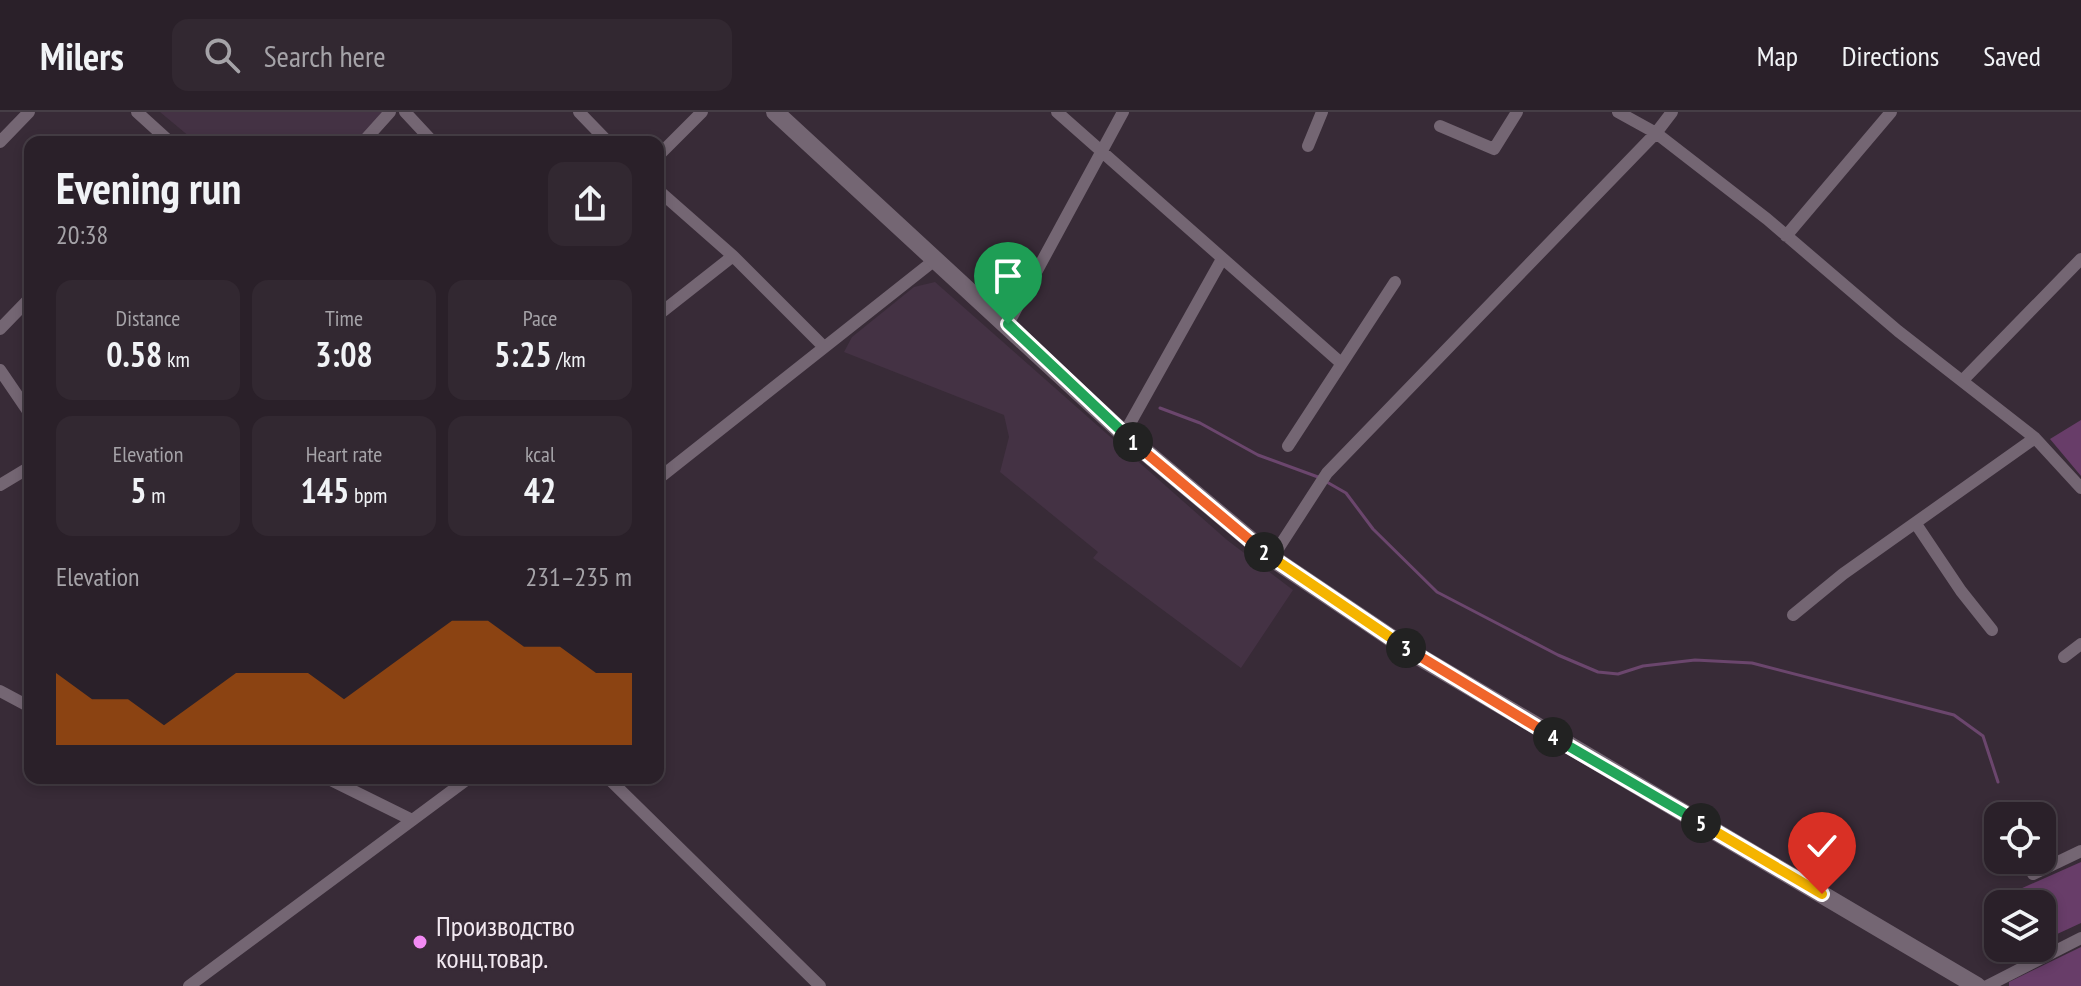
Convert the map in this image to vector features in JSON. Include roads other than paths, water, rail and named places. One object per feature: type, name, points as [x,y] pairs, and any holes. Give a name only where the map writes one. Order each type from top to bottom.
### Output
[{"type":"main road","points":[[775,112],[1124,434],[1272,558],[1418,656],[1977,986]]},
{"type":"street","points":[[0,142],[29,112]]},
{"type":"street","points":[[137,112],[163,136]]},
{"type":"street","points":[[368,136],[390,112]]},
{"type":"street","points":[[405,112],[427,136]]},
{"type":"street","points":[[579,112],[602,136]]},
{"type":"street","points":[[664,150],[702,112]]},
{"type":"street","points":[[1057,112],[1341,363]]},
{"type":"street","points":[[1008,324],[1123,112]]},
{"type":"street","points":[[1308,146],[1322,112]]},
{"type":"street","points":[[1440,126],[1494,149],[1517,112]]},
{"type":"street","points":[[1618,112],[1656,133],[2035,438],[2081,488]]},
{"type":"street","points":[[1272,558],[1327,473],[1656,133],[1672,112]]},
{"type":"street","points":[[1786,236],[1891,112]]},
{"type":"street","points":[[664,195],[733,256],[823,346]]},
{"type":"street","points":[[664,310],[733,256]]},
{"type":"street","points":[[664,474],[936,259]]},
{"type":"street","points":[[1124,434],[1222,259]]},
{"type":"street","points":[[1962,381],[2081,259]]},
{"type":"street","points":[[1288,446],[1395,282]]},
{"type":"street","points":[[0,329],[24,304]]},
{"type":"street","points":[[0,370],[24,405]]},
{"type":"street","points":[[1793,615],[1843,574],[2035,438]]},
{"type":"street","points":[[0,485],[24,471]]},
{"type":"street","points":[[1916,524],[1961,591],[1992,630]]},
{"type":"street","points":[[2064,657],[2081,644]]},
{"type":"street","points":[[0,691],[24,704]]},
{"type":"street","points":[[339,784],[412,820]]},
{"type":"street","points":[[189,986],[461,784]]},
{"type":"street","points":[[614,784],[820,986]]},
{"type":"street","points":[[2056,863],[2081,851]]},
{"type":"street","points":[[1987,986],[2081,938]]},
{"type":"waterway","points":[[1160,408],[1200,423],[1258,455],[1318,477]]},
{"type":"waterway","points":[[1325,481],[1346,493],[1373,529],[1437,592],[1558,655],[1598,672],[1618,674],[1643,666],[1695,660],[1752,663],[1954,715],[1983,736],[1998,782]]},
{"type":"place","name":"Производство конц.товар.","points":[[420,942]]}]
